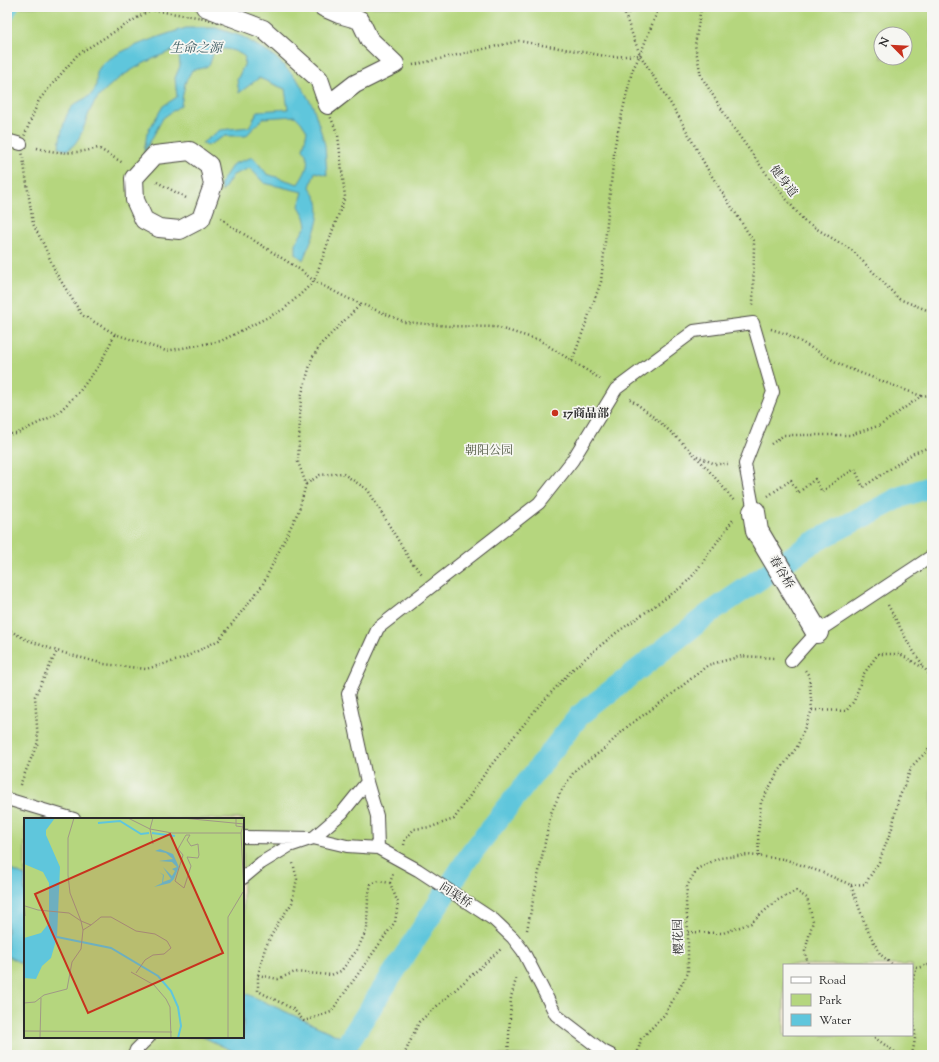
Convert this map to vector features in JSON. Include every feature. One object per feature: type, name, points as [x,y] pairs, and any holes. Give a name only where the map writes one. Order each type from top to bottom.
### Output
[{"type":"street","points":[[205,7],[263,29],[319,79],[328,105],[355,84],[395,64],[369,40],[360,20],[339,14],[323,7]]},
{"type":"street","points":[[190,151],[209,165],[212,186],[205,209],[200,219],[180,230],[159,228],[144,220],[135,200],[134,178],[139,172],[155,155],[190,151]]},
{"type":"street","name":"春谷桥","points":[[751,515],[812,623]]},
{"type":"lane","points":[[7,140],[21,144]]},
{"type":"lane","points":[[244,838],[313,838],[347,846],[378,848],[377,816],[367,782],[348,694],[378,628],[539,503],[572,461],[616,389],[694,331],[753,323],[773,392],[745,464],[751,515]]},
{"type":"lane","points":[[791,661],[812,623],[881,590],[932,556]]},
{"type":"lane","points":[[244,877],[261,863],[289,846],[313,838],[342,813],[367,782]]},
{"type":"lane","points":[[11,800],[71,818]]},
{"type":"lane","name":"问渠桥","points":[[378,848],[418,870],[494,920],[513,938],[523,952],[556,1015],[604,1052],[611,1055]]},
{"type":"lane","points":[[134,1055],[136,1050],[148,1038]]},
{"type":"path","points":[[622,7],[640,55],[679,118],[708,170],[754,242],[753,323],[787,334],[845,367],[921,396],[932,395]]},
{"type":"path","points":[[625,15],[634,10],[648,7]]},
{"type":"path","points":[[572,361],[601,282],[615,144],[632,71],[659,7]]},
{"type":"path","name":"健身道","points":[[701,7],[696,45],[701,76],[732,126],[771,180],[804,221],[853,251],[899,299],[932,312]]},
{"type":"path","points":[[150,8],[204,18],[261,35],[313,81],[326,106],[338,135],[345,197],[314,281],[284,309],[221,341],[166,352],[114,334],[82,315],[56,274],[33,224],[21,144],[39,100],[78,54],[150,8]]},
{"type":"path","points":[[406,67],[519,40],[611,58],[640,55]]},
{"type":"path","points":[[326,106],[332,103]]},
{"type":"path","points":[[53,152],[82,152],[98,148],[205,209],[299,269],[314,281],[362,304],[405,322],[449,326],[496,327],[540,340],[645,409],[696,456],[733,500],[751,515]]},
{"type":"path","points":[[7,629],[25,639],[57,651],[104,664],[146,669],[182,659],[219,640],[262,586],[299,510],[306,484],[298,462],[301,397],[312,358],[322,343],[362,304]]},
{"type":"path","points":[[7,434],[16,434],[57,414],[79,392],[100,364],[114,334]]},
{"type":"path","points":[[696,456],[715,464],[745,464],[784,435],[850,434],[881,425],[921,396]]},
{"type":"path","points":[[289,846],[297,879],[292,903],[278,923],[265,948],[258,975],[258,991],[293,1010],[304,1021],[332,1012],[395,922],[398,903],[390,883],[406,840],[414,829],[431,827],[454,820],[488,769],[542,702],[572,670],[596,649],[683,586],[694,574],[730,523],[751,515],[792,480],[798,493],[815,480],[822,492],[838,479],[855,469],[863,487],[914,452],[932,446]]},
{"type":"path","points":[[306,484],[320,475],[342,473],[368,490],[410,560],[433,586]]},
{"type":"path","points":[[881,590],[910,646],[932,678]]},
{"type":"path","points":[[11,800],[38,742],[35,696],[57,651]]},
{"type":"path","points":[[812,710],[846,711],[854,701],[863,675],[878,654],[900,654],[925,669]]},
{"type":"path","points":[[508,1055],[511,997],[523,952],[551,813],[561,791],[576,769],[603,750],[628,726],[666,699],[708,665],[742,656],[769,657],[791,661],[803,668],[809,676],[812,710],[797,747],[777,774],[761,802],[758,835],[759,856]]},
{"type":"path","points":[[892,964],[880,954],[866,928],[851,885],[865,884],[879,862],[892,828],[898,801],[912,766],[932,746]]},
{"type":"path","name":"樱花园","points":[[637,1055],[641,1039],[665,1014],[688,973],[687,886],[697,869],[719,858],[748,855],[759,856],[784,859],[822,872],[851,885]]},
{"type":"path","points":[[258,975],[278,979],[295,972],[331,975],[341,971],[356,950],[367,929],[368,898],[371,884],[379,880],[390,883]]},
{"type":"path","points":[[688,932],[723,933],[750,923],[776,901],[796,891],[807,898],[813,921],[805,951],[808,964]]},
{"type":"path","points":[[404,1055],[419,1022],[513,938]]},
{"type":"path","points":[[913,967],[917,968],[932,964]]},
{"type":"path","points":[[913,976],[917,968]]},
{"type":"path","points":[[912,1055],[915,1038],[913,1020]]},
{"type":"path","points":[[872,1036],[899,1055]]},
{"type":"green space","name":"朝阳公园","points":[[7,7],[932,7],[932,1055],[7,1055]]},
{"type":"water","name":"生命之源","points":[[186,28],[216,28],[243,37],[275,57],[297,79],[313,106],[325,145],[327,175],[315,172],[310,187],[318,202],[319,209],[315,231],[303,260],[296,254],[296,242],[307,225],[305,217],[299,206],[303,192],[264,183],[250,168],[233,175],[222,192],[220,184],[233,164],[253,157],[267,174],[298,184],[307,167],[307,158],[303,149],[307,131],[301,122],[295,116],[263,118],[246,136],[225,136],[207,146],[202,143],[220,130],[249,127],[258,111],[288,109],[285,89],[259,78],[239,93],[237,80],[244,65],[245,57],[234,51],[227,49],[214,49],[210,63],[206,67],[192,70],[185,83],[181,105],[163,118],[144,153],[147,133],[163,106],[177,97],[175,78],[180,66],[179,55],[172,51],[131,70],[112,84],[104,91],[93,105],[82,132],[74,145],[68,150],[59,147],[65,120],[69,110],[74,105],[92,94],[96,86],[97,72],[104,63],[138,44]]},
{"type":"water","points":[[7,868],[24,876],[24,964],[7,956]]},
{"type":"water","points":[[244,992],[349,1041],[365,1055],[235,1055],[233,1051],[205,1038],[244,1038]]},
{"type":"waterway","points":[[7,24],[16,7]]},
{"type":"waterway","points":[[349,1041],[470,855],[579,716],[710,613],[812,543],[901,497],[932,486]]},
{"type":"place","name":"17商品部","points":[[555,413]]}]
